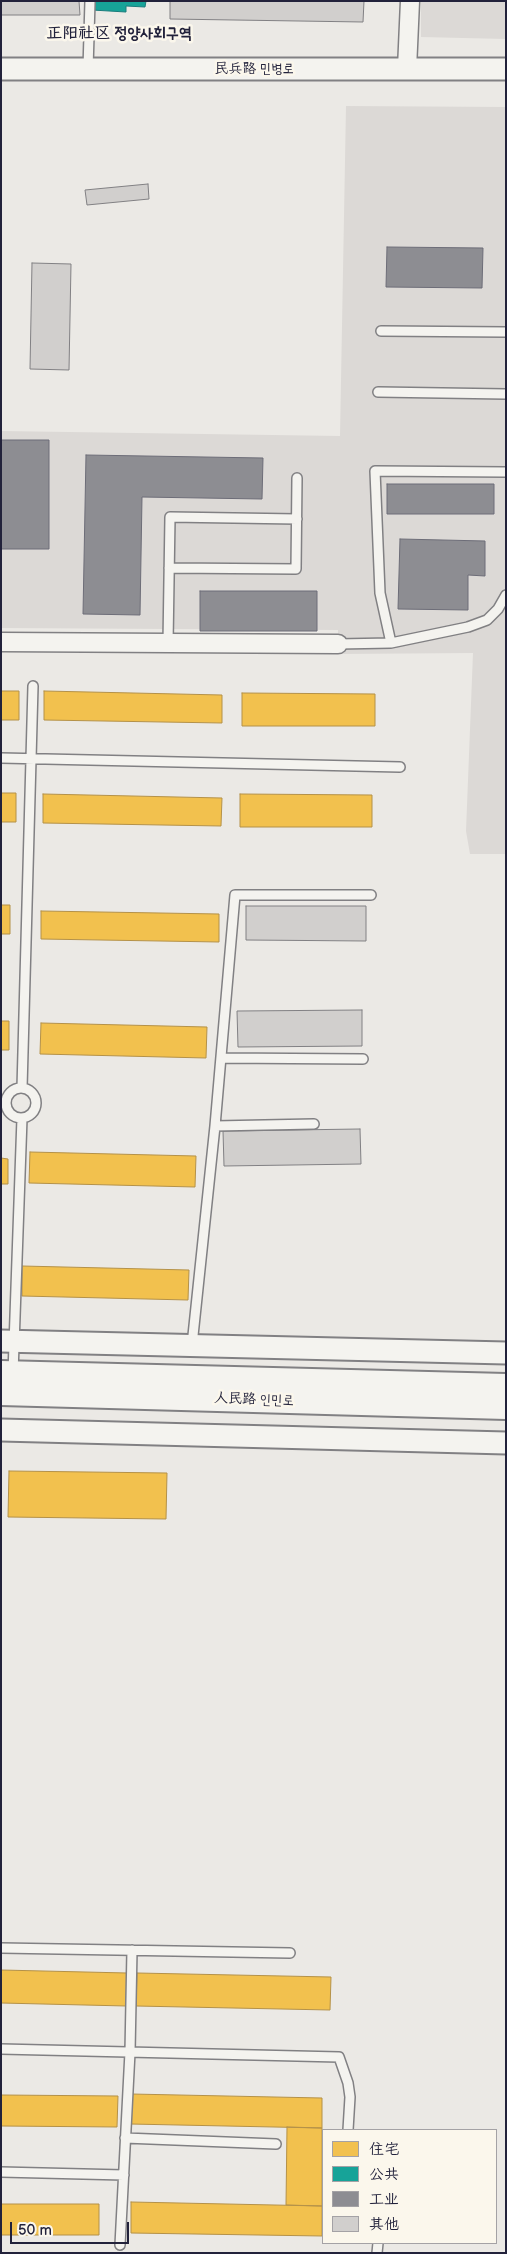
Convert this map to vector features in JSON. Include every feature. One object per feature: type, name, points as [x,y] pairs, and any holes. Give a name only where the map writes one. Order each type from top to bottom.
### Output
[{"type":"main road","name":"人民路 인민로","points":[[5,1380],[506,1386]]},
{"type":"main road","name":"人民路 인민로","points":[[5,1380],[506,1407]]},
{"type":"street","points":[[407,69],[410,1]]},
{"type":"street","name":"民兵路 민병로","points":[[1,69],[506,69]]},
{"type":"street","points":[[1,642],[338,644]]},
{"type":"street","points":[[8,1341],[506,1353]]},
{"type":"street","points":[[1,1430],[506,1443]]},
{"type":"lane","points":[[88,69],[90,1]]},
{"type":"lane","points":[[381,331],[506,332]]},
{"type":"lane","points":[[378,392],[506,394]]},
{"type":"lane","points":[[392,643],[380,593],[375,471],[506,472]]},
{"type":"lane","points":[[169,568],[296,569],[297,478]]},
{"type":"lane","points":[[168,643],[170,517],[297,518]]},
{"type":"lane","points":[[338,644],[392,643],[468,627],[487,620],[498,609],[506,595]]},
{"type":"lane","points":[[22,1088],[33,686]]},
{"type":"lane","points":[[1,758],[400,767]]},
{"type":"lane","points":[[192,1346],[215,1126],[235,896],[372,895]]},
{"type":"lane","points":[[221,1058],[363,1058]]},
{"type":"lane","points":[[22,1088],[34,1096],[36,1106],[31,1114],[22,1118],[13,1116],[6,1103],[13,1090],[22,1088]]},
{"type":"lane","points":[[5,1380],[22,1118]]},
{"type":"lane","points":[[215,1126],[314,1124]]},
{"type":"lane","points":[[1,1948],[290,1954]]},
{"type":"lane","points":[[120,2245],[130,2052],[132,1950]]},
{"type":"lane","points":[[1,2048],[339,2056],[348,2083],[350,2097],[348,2129]]},
{"type":"lane","points":[[126,2138],[276,2144]]},
{"type":"lane","points":[[1,2172],[124,2175]]},
{"type":"shaded area","points":[[421,1],[506,1],[506,39],[421,37]]},
{"type":"shaded area","points":[[346,106],[506,107],[506,854],[470,854],[466,831],[473,653],[338,654],[338,630],[1,628],[1,431],[340,436]]},
{"type":"building: 住宅","points":[[1,691],[19,691],[19,720],[1,720]]},
{"type":"building: 住宅","points":[[44,691],[222,695],[222,723],[44,720]]},
{"type":"building: 住宅","points":[[242,693],[375,694],[375,726],[242,726]]},
{"type":"building: 住宅","points":[[1,793],[16,793],[16,822],[1,822]]},
{"type":"building: 住宅","points":[[43,794],[222,798],[221,826],[43,823]]},
{"type":"building: 住宅","points":[[240,794],[372,795],[372,827],[240,827]]},
{"type":"building: 住宅","points":[[1,905],[10,905],[10,934],[1,934]]},
{"type":"building: 住宅","points":[[41,911],[219,914],[219,942],[41,939]]},
{"type":"building: 住宅","points":[[1,1021],[9,1021],[9,1050],[1,1050]]},
{"type":"building: 住宅","points":[[41,1023],[207,1027],[206,1058],[40,1054]]},
{"type":"building: 住宅","points":[[30,1152],[196,1156],[195,1187],[29,1183]]},
{"type":"building: 住宅","points":[[1,1158],[8,1159],[8,1184],[1,1184]]},
{"type":"building: 住宅","points":[[22,1266],[189,1270],[188,1300],[22,1296]]},
{"type":"building: 住宅","points":[[9,1471],[167,1473],[166,1519],[8,1517]]},
{"type":"building: 住宅","points":[[1,1970],[127,1973],[126,2006],[1,2003]]},
{"type":"building: 住宅","points":[[137,1973],[331,1977],[330,2010],[136,2006]]},
{"type":"building: 住宅","points":[[131,2094],[322,2098],[322,2128],[130,2124]]},
{"type":"building: 住宅","points":[[1,2095],[118,2096],[117,2127],[1,2126]]},
{"type":"building: 住宅","points":[[287,2127],[322,2128],[322,2206],[286,2205]]},
{"type":"building: 住宅","points":[[131,2202],[322,2206],[322,2236],[131,2233]]},
{"type":"building: 住宅","points":[[1,2204],[99,2204],[99,2235],[1,2235]]},
{"type":"building: 公共","points":[[92,1],[146,1],[145,7],[126,6],[126,12],[92,10]]},
{"type":"building: 工业","points":[[387,247],[483,248],[482,288],[386,287]]},
{"type":"building: 工业","points":[[1,440],[49,440],[49,549],[1,549]]},
{"type":"building: 工业","points":[[86,455],[263,458],[262,499],[142,497],[140,615],[83,614]]},
{"type":"building: 工业","points":[[387,484],[494,484],[494,514],[387,514]]},
{"type":"building: 工业","points":[[400,539],[485,541],[485,576],[468,575],[468,610],[398,609]]},
{"type":"building: 工业","points":[[200,591],[317,591],[317,631],[200,631]]},
{"type":"building: 其他","points":[[1,1],[79,1],[80,15],[1,15]]},
{"type":"building: 其他","points":[[170,1],[364,1],[363,22],[170,19]]},
{"type":"building: 其他","points":[[148,184],[149,199],[87,205],[85,190]]},
{"type":"building: 其他","points":[[32,263],[71,264],[69,370],[30,369]]},
{"type":"building: 其他","points":[[246,906],[366,906],[366,941],[246,940]]},
{"type":"building: 其他","points":[[362,1010],[362,1046],[238,1047],[237,1011]]},
{"type":"building: 其他","points":[[360,1129],[361,1164],[224,1166],[223,1131]]},
{"type":"district","name":"正阳社区 정양사회구역","points":[[119,34]]}]
